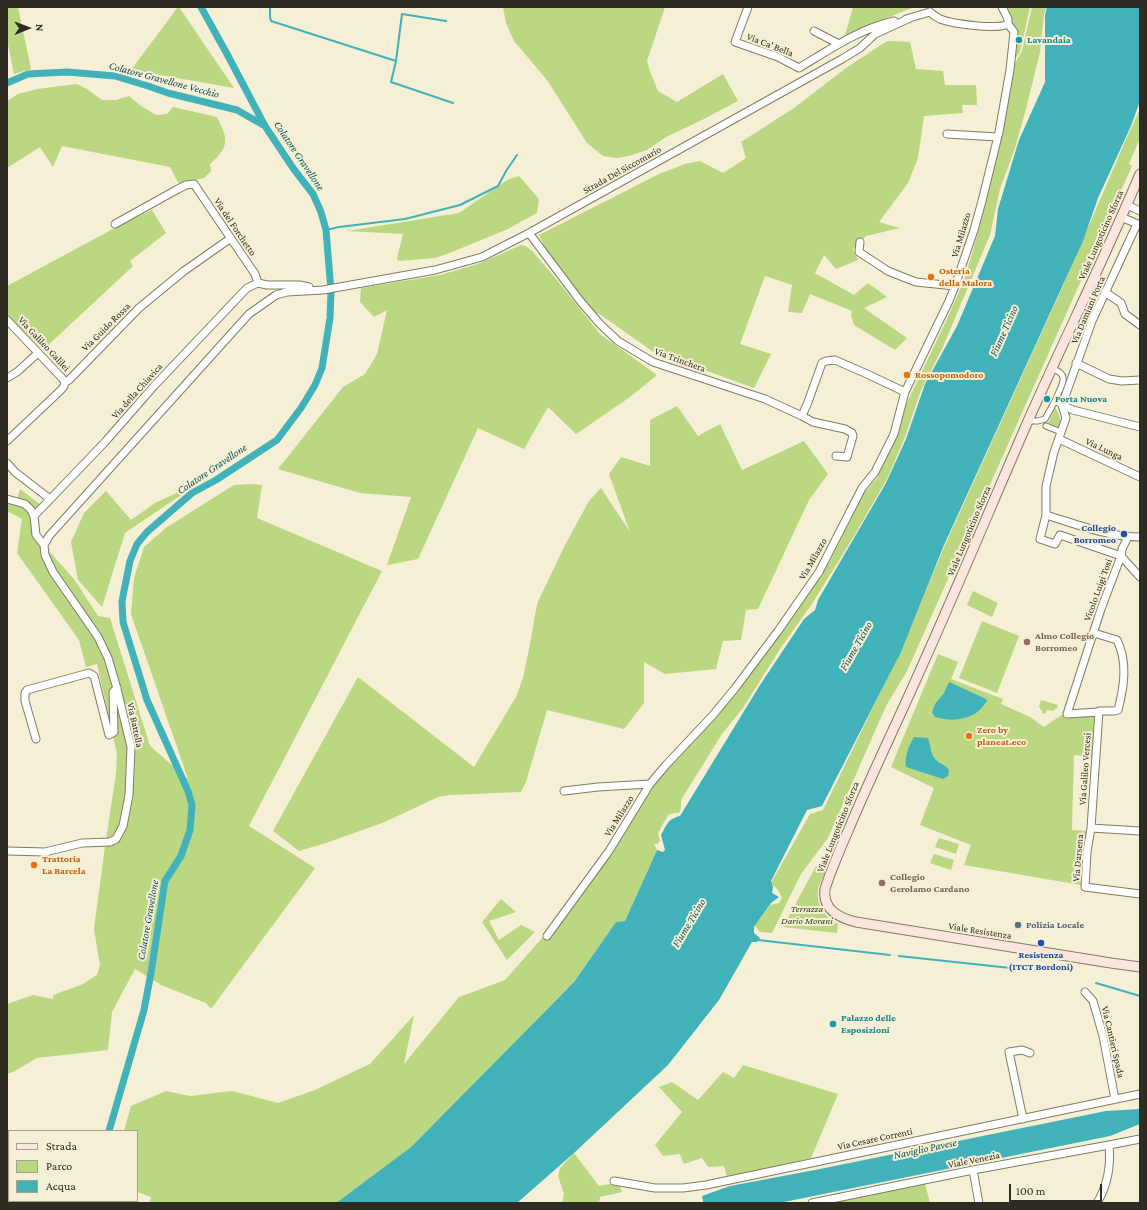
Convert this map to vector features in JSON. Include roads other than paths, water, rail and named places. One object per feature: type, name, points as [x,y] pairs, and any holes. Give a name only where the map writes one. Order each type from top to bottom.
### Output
[{"type":"main road","name":"Viale Lungoticino Sforza","points":[[826,899],[825,890],[833,865],[863,795],[934,640],[1028,421],[1140,174]]},
{"type":"main road","name":"Viale Resistenza","points":[[826,899],[830,909],[834,913],[840,917],[856,922],[1140,967]]},
{"type":"street","name":"Via Ca' Bella","points":[[748,7],[734,42],[778,57],[799,68],[839,44],[870,29],[910,18],[931,9]]},
{"type":"street","name":"Via Milazzo","points":[[547,936],[609,852],[650,784],[713,715],[736,687],[778,631],[819,572],[862,488],[875,472],[894,434],[905,392],[916,373],[955,286],[976,223],[997,137],[1010,70],[1014,32],[1008,24],[1008,19],[1002,7]]},
{"type":"street","points":[[931,9],[935,17],[942,20],[964,24],[994,26],[1004,26],[1008,24]]},
{"type":"street","name":"Strada Del Siccomario","points":[[323,290],[435,270],[482,257],[529,233],[842,59],[860,48],[875,34],[910,18]]},
{"type":"street","points":[[814,31],[839,44]]},
{"type":"street","points":[[947,134],[997,137]]},
{"type":"street","name":"Via del Forchetto","points":[[115,224],[178,189],[186,185],[194,184],[255,274],[258,283]]},
{"type":"street","points":[[1127,205],[1140,211]]},
{"type":"street","points":[[1121,217],[1138,225]]},
{"type":"street","name":"Via Damiani Porta","points":[[1062,405],[1092,321],[1138,225]]},
{"type":"street","name":"Via Trinchera","points":[[529,233],[581,302],[600,324],[618,341],[653,362],[765,399],[813,422],[852,433],[847,457],[836,456]]},
{"type":"street","name":"Via Guido Rossa","points":[[7,441],[61,390],[65,382],[143,304],[184,271],[230,238]]},
{"type":"street","points":[[860,242],[859,252],[888,271],[916,282],[955,286]]},
{"type":"street","points":[[258,283],[267,285],[300,285],[323,290]]},
{"type":"street","name":"Via della Chiavica","points":[[34,516],[105,442],[154,386],[247,288],[258,283]]},
{"type":"street","points":[[44,545],[49,536],[249,314],[276,295],[298,290],[323,290]]},
{"type":"street","points":[[1105,292],[1121,303],[1125,314],[1140,325]]},
{"type":"street","name":"Via Galileo Galilei","points":[[7,320],[65,382]]},
{"type":"street","points":[[7,378],[17,372],[38,353]]},
{"type":"street","points":[[802,416],[822,363],[826,361],[834,360],[905,392]]},
{"type":"street","points":[[1076,363],[1109,379],[1122,381],[1140,380]]},
{"type":"street","points":[[1028,421],[1045,419],[1055,401],[1064,380],[1059,371],[1052,369]]},
{"type":"street","points":[[1055,401],[1073,410],[1140,426]]},
{"type":"street","points":[[1062,405],[1066,418],[1054,452],[1046,486],[1046,515],[1040,539],[1055,544],[1060,535],[1121,556],[1140,577]]},
{"type":"street","points":[[1046,426],[1060,435]]},
{"type":"street","name":"Via Lunga","points":[[1060,435],[1140,477]]},
{"type":"street","points":[[7,463],[15,472],[50,499]]},
{"type":"street","points":[[7,499],[25,504],[34,516]]},
{"type":"street","points":[[1046,515],[1095,530],[1128,537],[1140,537]]},
{"type":"street","name":"Via Battella","points":[[7,851],[45,852],[82,843],[110,842],[116,838],[123,826],[129,795],[131,747],[117,688],[108,658],[98,637],[53,572],[45,554],[44,545],[36,535],[34,516]]},
{"type":"street","name":"Vicolo Luigi Tosi","points":[[1099,712],[1067,714],[1121,556],[1122,549],[1128,537]]},
{"type":"street","points":[[1094,633],[1099,636],[1117,640],[1121,647],[1124,664],[1123,683],[1118,710],[1099,712]]},
{"type":"street","points":[[36,739],[25,701],[25,693],[27,690],[89,673],[94,676],[109,735],[114,732],[113,692],[117,688]]},
{"type":"street","name":"Via Galileo Vercesi","points":[[1091,828],[1099,712]]},
{"type":"street","points":[[564,791],[598,787],[650,784]]},
{"type":"street","points":[[1091,828],[1140,831]]},
{"type":"street","name":"Via Darsena","points":[[1091,828],[1087,852],[1085,887],[1140,894]]},
{"type":"street","name":"Via Cantieri Spada","points":[[1085,992],[1093,1001],[1103,1036],[1116,1099]]},
{"type":"street","points":[[1023,1119],[1009,1052],[1022,1050],[1030,1053]]},
{"type":"street","name":"Via Cesare Correnti","points":[[614,1181],[655,1188],[683,1188],[706,1185],[1140,1094]]},
{"type":"street","name":"Viale Venezia","points":[[812,1203],[973,1170],[1109,1146],[1140,1139]]},
{"type":"street","points":[[1097,1203],[1108,1179],[1110,1156],[1109,1146]]},
{"type":"street","points":[[973,1170],[979,1203]]},
{"type":"water","name":"Fiume Ticino","points":[[1047,7],[1140,7],[1140,101],[1131,126],[1098,198],[1083,241],[944,545],[901,652],[822,806],[807,810],[771,881],[773,887],[772,893],[779,897],[771,903],[754,927],[754,933],[760,938],[757,942],[752,942],[719,1000],[668,1065],[574,1153],[517,1203],[336,1203],[411,1147],[574,982],[616,922],[625,921],[657,850],[663,852],[665,850],[661,835],[666,825],[670,820],[680,816],[760,685],[804,619],[815,610],[818,600],[886,483],[906,439],[925,384],[957,326],[995,236],[998,209],[1019,140],[1045,82],[1045,15]]},
{"type":"water","points":[[949,682],[986,699],[987,701],[976,713],[966,718],[951,720],[935,717],[932,712],[935,704],[944,693]]},
{"type":"water","points":[[914,737],[928,738],[936,760],[946,766],[949,770],[948,776],[943,779],[906,767],[906,755]]},
{"type":"water","name":"Naviglio Pavese","points":[[1140,1109],[1140,1124],[1110,1136],[779,1203],[703,1203],[702,1196],[730,1186],[1106,1111]]},
{"type":"waterway","name":"Colatore Gravellone","points":[[109,1130],[144,1010],[165,881],[181,856],[190,830],[192,805],[188,791],[147,700],[123,622],[122,601],[130,561],[137,544],[147,532],[192,493],[216,480],[277,440],[301,408],[315,385],[322,368],[330,318],[331,291],[326,230],[321,212],[313,194],[293,168],[265,126],[201,7]]},
{"type":"waterway","points":[[270,7],[271,21],[396,61]]},
{"type":"waterway","points":[[446,21],[402,14],[396,61],[391,82],[453,103]]},
{"type":"waterway","name":"Colatore Gravellone Vecchio","points":[[7,83],[28,74],[67,72],[115,76],[168,93],[237,110],[265,126]]},
{"type":"waterway","points":[[326,230],[405,219],[460,205],[498,186],[517,155]]},
{"type":"waterway","points":[[758,940],[890,955]]},
{"type":"waterway","points":[[899,956],[1038,971]]},
{"type":"waterway","points":[[1096,983],[1140,996]]},
{"type":"place","name":"Lavandaia","points":[[1019,40]]},
{"type":"place","name":"Osteria della Malora","points":[[931,277]]},
{"type":"place","name":"Rossopomodoro","points":[[907,375]]},
{"type":"place","name":"Porta Nuova","points":[[1047,399]]},
{"type":"place","name":"Collegio Borromeo","points":[[1124,534]]},
{"type":"place","name":"Almo Collegio Borromeo","points":[[1027,642]]},
{"type":"place","name":"Zero by planeat.eco","points":[[969,736]]},
{"type":"place","name":"Trattoria La Barcela","points":[[34,865]]},
{"type":"place","name":"Collegio Gerolamo Cardano","points":[[882,883]]},
{"type":"place","name":"Polizia Locale","points":[[1018,925]]},
{"type":"place","name":"Resistenza (ITCT Bordoni)","points":[[1041,943]]},
{"type":"place","name":"Palazzo delle Esposizioni","points":[[833,1024]]},
{"type":"park label","name":"Terrazza Dario Morani","points":[[807,914]]}]
